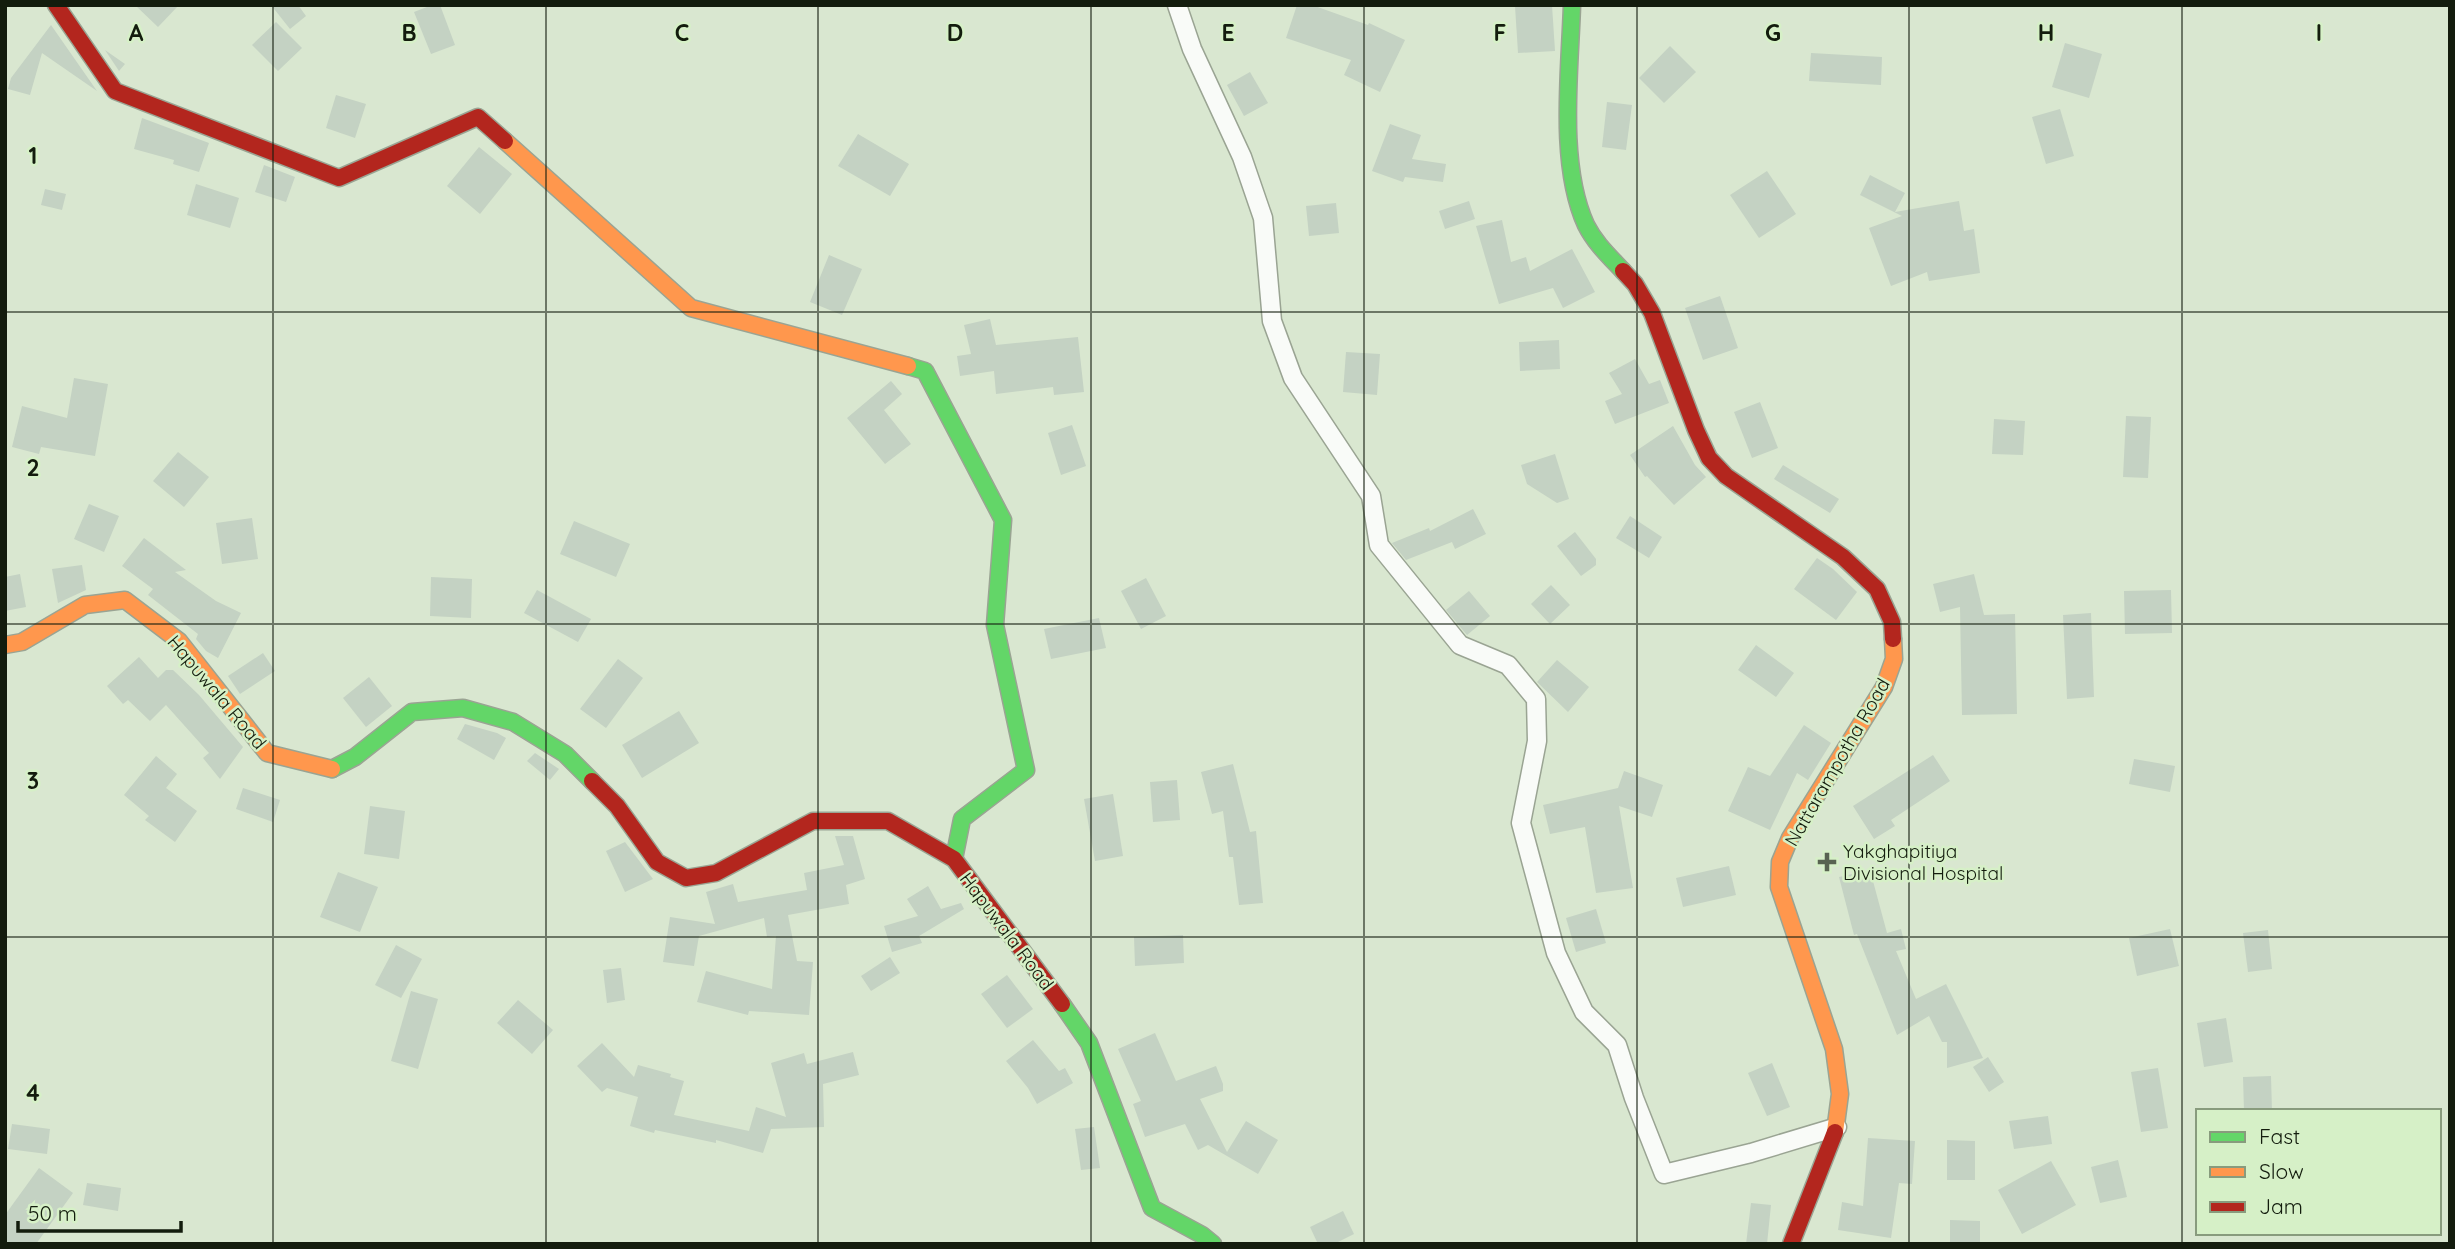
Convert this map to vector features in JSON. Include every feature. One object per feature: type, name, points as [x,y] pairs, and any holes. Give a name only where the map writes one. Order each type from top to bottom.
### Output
[{"type":"street","points":[[56,5],[115,91],[339,178],[478,117],[691,308],[925,371],[1003,520],[995,625],[1026,770],[962,820],[954,859]]},
{"type":"street","points":[[1177,5],[1192,49],[1242,158],[1263,218],[1272,321],[1293,378],[1371,496],[1379,545],[1399,574],[1460,645],[1508,665],[1536,699],[1537,741],[1521,823],[1531,862],[1556,953],[1584,1012],[1617,1045],[1634,1098],[1664,1174],[1751,1153],[1837,1127]]},
{"type":"street","name":"Nattarampotha Road","points":[[1572,5],[1569,155],[1576,196],[1586,224],[1597,243],[1635,284],[1652,313],[1709,458],[1726,476],[1843,557],[1877,589],[1892,622],[1894,659],[1884,687],[1810,803],[1780,862],[1779,887],[1834,1049],[1840,1094],[1837,1127],[1828,1156],[1791,1244]]},
{"type":"street","name":"Hapuwala Road","points":[[5,645],[22,642],[85,605],[125,600],[179,641],[267,753],[330,769],[355,757],[412,712],[463,708],[513,722],[565,754],[617,806],[657,862],[686,878],[716,873],[813,821],[888,821],[954,859],[1089,1043],[1152,1209],[1202,1235],[1213,1244]]},
{"type":"building","points":[[135,5],[179,5],[158,27]]},
{"type":"building","points":[[271,5],[298,5],[306,16],[290,29]]},
{"type":"building","points":[[440,5],[455,45],[431,54],[414,12]]},
{"type":"building","points":[[1297,5],[1312,5],[1368,25],[1369,23],[1405,40],[1380,92],[1344,75],[1351,60],[1286,38]]},
{"type":"building","points":[[1552,5],[1555,51],[1518,53],[1515,6]]},
{"type":"building","points":[[276,22],[302,48],[278,71],[252,45]]},
{"type":"building","points":[[51,25],[97,91],[42,53],[30,95],[8,89],[11,78]]},
{"type":"building","points":[[2065,43],[2102,54],[2089,98],[2052,87]]},
{"type":"building","points":[[1670,46],[1696,72],[1664,103],[1639,78]]},
{"type":"building","points":[[105,50],[125,64],[119,71]]},
{"type":"building","points":[[1811,53],[1882,57],[1881,85],[1809,81]]},
{"type":"building","points":[[1250,72],[1268,103],[1244,116],[1227,85]]},
{"type":"building","points":[[336,95],[366,104],[355,138],[326,128]]},
{"type":"building","points":[[1607,102],[1632,105],[1626,150],[1602,147]]},
{"type":"building","points":[[2060,109],[2074,156],[2046,164],[2032,117]]},
{"type":"building","points":[[142,118],[209,143],[199,172],[173,164],[174,160],[134,149]]},
{"type":"building","points":[[1390,124],[1421,135],[1412,159],[1446,164],[1443,182],[1405,177],[1403,182],[1372,171]]},
{"type":"building","points":[[858,134],[909,164],[890,196],[838,166]]},
{"type":"building","points":[[479,147],[512,174],[480,214],[447,186]]},
{"type":"building","points":[[264,165],[295,177],[286,202],[255,192]]},
{"type":"building","points":[[1767,171],[1796,214],[1759,238],[1730,195]]},
{"type":"building","points":[[1870,175],[1905,193],[1895,212],[1959,201],[1964,231],[1974,229],[1980,273],[1929,281],[1927,272],[1891,286],[1869,228],[1902,216],[1860,195]]},
{"type":"building","points":[[196,184],[239,198],[230,228],[187,215]]},
{"type":"building","points":[[45,189],[66,194],[62,210],[41,205]]},
{"type":"building","points":[[1469,201],[1475,219],[1445,229],[1439,211]]},
{"type":"building","points":[[1336,203],[1339,233],[1309,236],[1306,206]]},
{"type":"building","points":[[1502,220],[1511,262],[1526,257],[1530,271],[1572,249],[1595,292],[1563,308],[1553,288],[1499,304],[1476,226]]},
{"type":"building","points":[[829,255],[862,269],[842,315],[810,302]]},
{"type":"building","points":[[1720,296],[1738,348],[1703,360],[1685,308]]},
{"type":"building","points":[[990,319],[996,345],[1078,337],[1084,392],[1054,395],[1053,387],[996,394],[994,371],[960,376],[957,356],[971,354],[964,325]]},
{"type":"building","points":[[1559,340],[1560,369],[1520,371],[1519,342]]},
{"type":"building","points":[[1346,352],[1380,354],[1377,395],[1343,392]]},
{"type":"building","points":[[1635,359],[1649,384],[1660,380],[1669,403],[1615,424],[1605,401],[1622,394],[1609,373]]},
{"type":"building","points":[[74,378],[108,384],[95,456],[41,447],[39,454],[12,447],[22,406],[67,418]]},
{"type":"building","points":[[891,381],[902,394],[884,410],[911,444],[885,464],[847,418]]},
{"type":"building","points":[[1760,402],[1778,448],[1752,458],[1734,412]]},
{"type":"building","points":[[2126,416],[2151,417],[2148,478],[2123,477]]},
{"type":"building","points":[[1994,419],[2025,421],[2023,455],[1992,454]]},
{"type":"building","points":[[1072,425],[1086,466],[1061,475],[1048,433]]},
{"type":"building","points":[[1673,426],[1695,465],[1706,477],[1674,505],[1647,476],[1645,477],[1630,455]]},
{"type":"building","points":[[178,452],[209,477],[184,507],[153,481]]},
{"type":"building","points":[[1555,454],[1569,499],[1557,503],[1527,484],[1521,465]]},
{"type":"building","points":[[1783,465],[1839,499],[1830,513],[1774,479]]},
{"type":"building","points":[[89,504],[119,516],[104,552],[74,539]]},
{"type":"building","points":[[1473,509],[1486,534],[1455,549],[1452,542],[1406,560],[1392,543],[1429,528],[1430,531]]},
{"type":"building","points":[[1630,516],[1662,537],[1649,558],[1616,538]]},
{"type":"building","points":[[252,518],[258,559],[222,564],[216,523]]},
{"type":"building","points":[[574,521],[630,544],[616,577],[560,554]]},
{"type":"building","points":[[1575,532],[1596,559],[1596,565],[1581,576],[1557,546]]},
{"type":"building","points":[[144,538],[186,570],[175,572],[216,601],[241,613],[218,658],[206,651],[196,639],[198,634],[148,595],[153,589],[122,566]]},
{"type":"building","points":[[1817,558],[1857,592],[1836,620],[1794,589]]},
{"type":"building","points":[[82,565],[86,590],[58,603],[52,569]]},
{"type":"building","points":[[20,574],[26,607],[5,611],[5,577]]},
{"type":"building","points":[[1974,574],[1984,615],[2015,614],[2017,714],[1962,715],[1960,607],[1940,612],[1933,584]]},
{"type":"building","points":[[431,577],[472,579],[471,618],[430,616]]},
{"type":"building","points":[[1146,578],[1166,616],[1141,629],[1121,591]]},
{"type":"building","points":[[1551,585],[1570,605],[1550,624],[1531,604]]},
{"type":"building","points":[[537,590],[591,619],[578,642],[524,613]]},
{"type":"building","points":[[2171,590],[2172,633],[2125,634],[2124,591]]},
{"type":"building","points":[[1469,591],[1490,616],[1467,635],[1446,610]]},
{"type":"building","points":[[2091,613],[2094,697],[2067,699],[2063,615]]},
{"type":"building","points":[[1099,618],[1106,648],[1051,659],[1044,629]]},
{"type":"building","points":[[1756,645],[1794,673],[1776,697],[1738,670]]},
{"type":"building","points":[[263,653],[275,671],[240,694],[228,676]]},
{"type":"building","points":[[139,657],[158,678],[166,670],[173,670],[199,695],[243,747],[220,779],[203,758],[209,753],[166,705],[150,721],[128,700],[123,704],[107,686]]},
{"type":"building","points":[[618,659],[643,678],[606,728],[580,709]]},
{"type":"building","points":[[1557,660],[1589,687],[1568,712],[1537,682]]},
{"type":"building","points":[[369,677],[392,706],[366,727],[343,698]]},
{"type":"building","points":[[679,711],[699,743],[642,778],[622,745]]},
{"type":"building","points":[[465,724],[506,738],[494,760],[457,739]]},
{"type":"building","points":[[1804,725],[1831,743],[1808,780],[1797,773],[1770,830],[1728,811],[1748,767],[1770,776]]},
{"type":"building","points":[[535,753],[559,769],[550,780],[527,761]]},
{"type":"building","points":[[1933,755],[1950,781],[1891,820],[1895,826],[1874,839],[1853,806]]},
{"type":"building","points":[[156,756],[177,774],[166,788],[197,811],[175,842],[145,820],[149,816],[124,795]]},
{"type":"building","points":[[2134,759],[2175,766],[2170,792],[2129,784]]},
{"type":"building","points":[[1233,764],[1250,832],[1256,831],[1263,903],[1239,905],[1233,857],[1229,857],[1223,811],[1212,814],[1201,772]]},
{"type":"building","points":[[1624,771],[1663,785],[1652,817],[1619,806],[1633,888],[1596,893],[1585,827],[1550,834],[1543,805],[1618,788]]},
{"type":"building","points":[[1177,780],[1180,820],[1153,822],[1150,782]]},
{"type":"building","points":[[243,788],[280,800],[273,822],[236,809]]},
{"type":"building","points":[[1113,794],[1123,856],[1095,861],[1084,799]]},
{"type":"building","points":[[370,806],[405,811],[399,859],[364,854]]},
{"type":"building","points":[[835,836],[853,836],[865,879],[846,885],[849,904],[788,915],[797,961],[813,962],[809,1015],[749,1011],[748,1015],[697,1002],[706,971],[772,989],[776,936],[767,937],[764,918],[699,936],[694,966],[663,962],[670,917],[715,924],[706,892],[733,884],[738,902],[807,890],[804,873],[844,865]]},
{"type":"building","points":[[625,842],[653,879],[625,892],[606,851]]},
{"type":"building","points":[[1729,866],[1736,895],[1683,907],[1676,878]]},
{"type":"building","points":[[1870,870],[1887,933],[1901,929],[1906,949],[1896,951],[1916,999],[1946,984],[1983,1058],[1947,1068],[1947,1042],[1942,1042],[1929,1016],[1897,1035],[1857,934],[1854,935],[1839,877]]},
{"type":"building","points":[[338,872],[378,887],[360,932],[320,917]]},
{"type":"building","points":[[928,886],[941,909],[961,903],[964,909],[919,936],[922,943],[892,952],[884,926],[918,916],[907,899]]},
{"type":"building","points":[[1596,909],[1606,943],[1576,952],[1566,918]]},
{"type":"building","points":[[2170,929],[2179,966],[2137,976],[2129,938]]},
{"type":"building","points":[[2268,930],[2272,969],[2248,972],[2243,933]]},
{"type":"building","points":[[1183,935],[1184,963],[1135,966],[1134,937]]},
{"type":"building","points":[[396,945],[422,959],[401,998],[375,985]]},
{"type":"building","points":[[890,957],[900,973],[871,991],[861,976]]},
{"type":"building","points":[[621,968],[625,1000],[607,1003],[603,970]]},
{"type":"building","points":[[1007,975],[1033,1009],[1007,1028],[981,994]]},
{"type":"building","points":[[411,991],[438,999],[418,1069],[391,1061]]},
{"type":"building","points":[[518,1000],[553,1030],[532,1054],[497,1023]]},
{"type":"building","points":[[2226,1018],[2233,1062],[2204,1067],[2197,1023]]},
{"type":"building","points":[[1155,1033],[1176,1081],[1216,1066],[1223,1091],[1200,1099],[1227,1152],[1246,1121],[1278,1140],[1258,1174],[1208,1145],[1198,1150],[1185,1124],[1145,1137],[1133,1104],[1141,1101],[1118,1049]]},
{"type":"building","points":[[1033,1040],[1059,1071],[1065,1068],[1073,1083],[1037,1104],[1006,1061]]},
{"type":"building","points":[[602,1043],[634,1077],[638,1065],[671,1074],[670,1077],[684,1081],[674,1115],[749,1131],[756,1107],[786,1117],[771,1063],[804,1053],[807,1064],[853,1052],[859,1075],[823,1084],[824,1127],[771,1129],[763,1153],[716,1140],[716,1143],[655,1130],[654,1133],[630,1126],[638,1097],[607,1088],[602,1092],[577,1066]]},
{"type":"building","points":[[1988,1057],[2004,1082],[1989,1092],[1973,1067]]},
{"type":"building","points":[[1772,1063],[1790,1107],[1767,1116],[1748,1073]]},
{"type":"building","points":[[2158,1068],[2168,1128],[2141,1132],[2131,1072]]},
{"type":"building","points":[[2271,1076],[2272,1109],[2244,1109],[2243,1077]]},
{"type":"building","points":[[2048,1116],[2052,1144],[2014,1149],[2009,1121]]},
{"type":"building","points":[[12,1124],[50,1129],[47,1154],[8,1149]]},
{"type":"building","points":[[1094,1127],[1100,1168],[1081,1170],[1075,1129]]},
{"type":"building","points":[[1868,1138],[1915,1141],[1912,1184],[1899,1183],[1891,1238],[1838,1230],[1842,1202],[1863,1206]]},
{"type":"building","points":[[1947,1140],[1975,1141],[1975,1180],[1947,1180]]},
{"type":"building","points":[[2118,1160],[2127,1197],[2100,1203],[2091,1167]]},
{"type":"building","points":[[2051,1161],[2076,1205],[2022,1234],[1998,1190]]},
{"type":"building","points":[[39,1168],[73,1193],[36,1244],[5,1244],[5,1215]]},
{"type":"building","points":[[87,1183],[121,1188],[118,1211],[83,1205]]},
{"type":"building","points":[[1751,1203],[1771,1205],[1767,1244],[1746,1244]]},
{"type":"building","points":[[1343,1211],[1354,1234],[1334,1244],[1318,1244],[1310,1227]]},
{"type":"building","points":[[1950,1220],[1980,1221],[1980,1244],[1950,1244]]},
{"type":"traffic: fast","points":[[1572,5],[1568,117],[1577,201],[1586,225],[1598,244],[1623,271]]},
{"type":"traffic: fast","points":[[908,366],[925,371],[1003,520],[995,625],[1026,770],[962,819],[954,859]]},
{"type":"traffic: fast","points":[[332,769],[355,757],[412,712],[463,708],[513,722],[565,754],[592,781]]},
{"type":"traffic: fast","points":[[1062,1004],[1089,1043],[1152,1208],[1202,1235],[1213,1244]]},
{"type":"traffic: slow","points":[[505,141],[691,308],[908,366]]},
{"type":"traffic: slow","points":[[5,645],[22,642],[85,605],[125,600],[179,641],[267,753],[332,769]]},
{"type":"traffic: slow","points":[[1835,1132],[1840,1094],[1834,1049],[1779,887],[1780,862],[1790,838],[1884,687],[1894,659],[1893,639]]},
{"type":"traffic: jam","points":[[56,5],[115,91],[339,178],[478,117],[505,141]]},
{"type":"traffic: jam","points":[[1623,271],[1635,284],[1652,313],[1709,458],[1726,476],[1843,557],[1877,589],[1892,622],[1893,639]]},
{"type":"traffic: jam","points":[[592,781],[617,806],[657,862],[686,878],[716,873],[813,821],[888,821],[954,859],[1062,1004]]},
{"type":"traffic: jam","points":[[1791,1244],[1835,1132]]},
{"type":"place","name":"Yakghapitiya Divisional Hospital","points":[[1827,862]]}]
